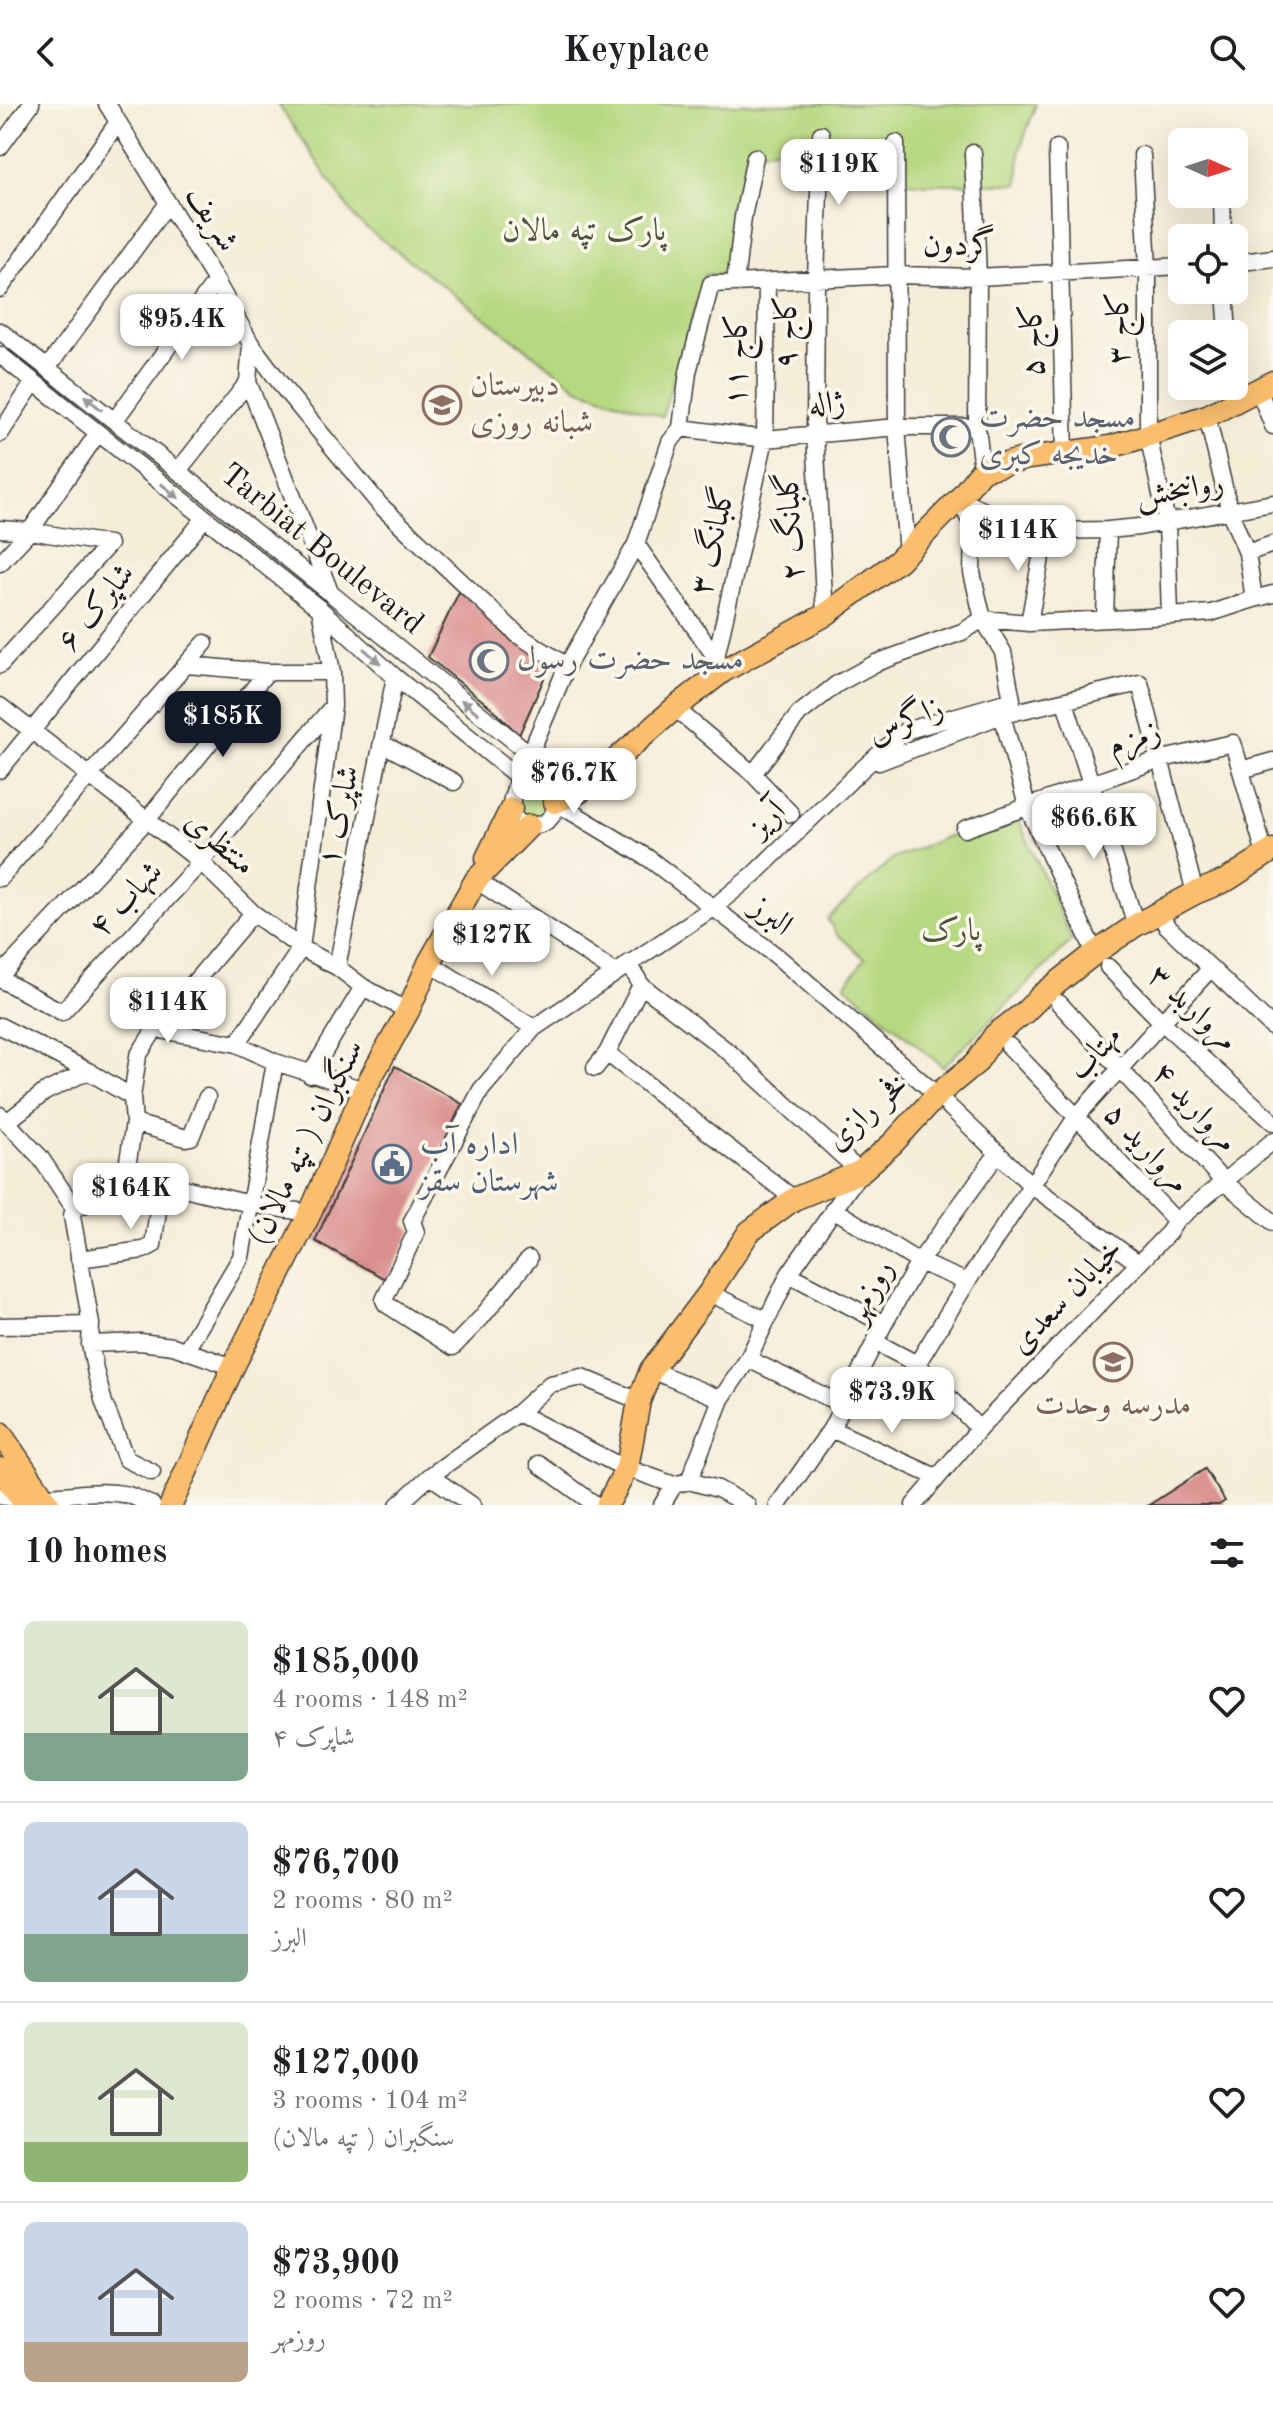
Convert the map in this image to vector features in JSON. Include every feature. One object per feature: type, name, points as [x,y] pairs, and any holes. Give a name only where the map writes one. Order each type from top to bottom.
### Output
[{"type":"main road","points":[[555,802],[579,792],[720,664],[825,615],[907,553],[982,470],[1028,458],[1110,447],[1207,416],[1225,400]]},
{"type":"main road","points":[[476,880],[511,809]]},
{"type":"main road","name":"سنگبران ( تپه مالان)","points":[[171,1505],[233,1367],[310,1213],[364,1090],[408,1011],[429,963],[476,880],[529,826]]},
{"type":"main road","name":"فخر رازی","points":[[607,1505],[627,1468],[639,1401],[651,1370],[709,1293],[749,1232],[794,1199],[860,1172],[893,1143],[937,1095],[976,1063],[995,1035],[1042,995],[1101,960],[1136,925],[1195,893],[1227,880],[1269,852]]},
{"type":"main road","points":[[0,1433],[36,1502]]},
{"type":"main road","points":[[0,1469],[36,1502]]},
{"type":"street","points":[[0,147],[31,104]]},
{"type":"street","name":"شریف","points":[[107,104],[216,281],[251,344],[286,391],[380,505],[518,635],[567,666]]},
{"type":"street","points":[[0,289],[118,122]]},
{"type":"street","name":"کاج ۹","points":[[815,434],[821,134]]},
{"type":"street","points":[[896,143],[897,427],[907,553]]},
{"type":"street","name":"کاج ۵","points":[[1057,148],[1065,454]]},
{"type":"street","points":[[973,153],[978,277],[977,427],[982,470]]},
{"type":"street","name":"کاج ۳","points":[[1142,155],[1148,268],[1148,435],[1167,522],[1170,616]]},
{"type":"street","points":[[539,782],[530,754],[567,666],[636,544],[670,442],[681,428],[688,372],[711,284],[735,283],[743,217],[755,157]]},
{"type":"street","points":[[48,367],[168,203]]},
{"type":"street","points":[[1248,261],[1273,258]]},
{"type":"street","name":"گردون","points":[[735,283],[895,275],[978,277],[1168,267]]},
{"type":"street","points":[[115,420],[216,281]]},
{"type":"street","name":"کاج ۱۱","points":[[765,439],[767,282]]},
{"type":"street","name":"Tarbiat Boulevard","points":[[0,331],[530,754]]},
{"type":"street","points":[[251,344],[248,382],[331,593]]},
{"type":"street","name":"Tarbiat Boulevard","points":[[0,355],[320,609],[395,677],[517,776],[518,787]]},
{"type":"street","points":[[0,434],[34,382]]},
{"type":"street","points":[[178,471],[248,382]]},
{"type":"street","points":[[1266,386],[1273,426]]},
{"type":"street","points":[[1207,416],[1230,512],[1247,553],[1254,599]]},
{"type":"street","name":"ژاله","points":[[681,428],[765,439],[897,427],[977,427]]},
{"type":"street","points":[[0,563],[30,531],[98,433]]},
{"type":"street","name":"گلبانگ ۲","points":[[815,434],[825,615]]},
{"type":"street","name":"گلبانگ ۳","points":[[720,664],[765,439]]},
{"type":"street","points":[[959,499],[973,527],[972,573],[983,619]]},
{"type":"street","name":"روانبخش","points":[[959,499],[987,512],[1046,531],[1108,530],[1273,503]]},
{"type":"street","name":"شاپرک ۶","points":[[0,770],[204,519]]},
{"type":"street","points":[[0,529],[109,544],[0,665]]},
{"type":"street","points":[[1105,618],[1108,530]]},
{"type":"street","points":[[1029,623],[1046,531]]},
{"type":"street","points":[[636,544],[720,664]]},
{"type":"street","points":[[1247,553],[1273,544]]},
{"type":"street","points":[[753,774],[799,714],[837,684],[876,663],[962,632],[983,619],[1029,623],[1211,613],[1273,594]]},
{"type":"street","points":[[237,1044],[301,948],[333,706],[332,672],[320,609]]},
{"type":"street","name":"زاگرس","points":[[860,771],[905,731],[1012,700],[1003,652],[983,619]]},
{"type":"street","points":[[0,878],[205,643]]},
{"type":"street","points":[[187,665],[267,672],[332,672]]},
{"type":"street","points":[[0,977],[147,820],[267,672]]},
{"type":"street","name":"شاپرک ۱","points":[[337,967],[395,677]]},
{"type":"street","name":"زاگرس","points":[[860,771],[896,754],[1002,715],[1140,683],[1158,760]]},
{"type":"street","points":[[1065,702],[1136,925]]},
{"type":"street","name":"منتظری","points":[[0,706],[201,862],[253,913],[301,948],[408,1011]]},
{"type":"street","name":"شهاب ۴","points":[[0,977],[62,1012],[201,862],[333,706]]},
{"type":"street","points":[[675,708],[753,774],[791,814]]},
{"type":"street","name":"مرواربد ۳","points":[[1002,715],[1027,806],[1101,960],[1163,1023],[1273,1122]]},
{"type":"street","name":"زمزم","points":[[965,829],[1158,760],[1233,743],[1241,770]]},
{"type":"street","points":[[383,744],[454,782]]},
{"type":"street","points":[[1158,760],[1195,893]]},
{"type":"street","points":[[1269,852],[1241,770],[1273,761]]},
{"type":"street","name":"آریز","points":[[529,1259],[453,1347],[384,1300],[416,1232],[412,1221],[481,1090],[534,1028],[714,907],[753,875],[860,771]]},
{"type":"street","points":[[526,782],[539,782],[550,789],[555,809],[547,822],[529,826],[519,822],[511,809],[512,796],[526,782]]},
{"type":"street","name":"البرز","points":[[555,802],[648,858],[778,957],[937,1095],[1031,1185],[1138,1263]]},
{"type":"street","points":[[476,880],[622,968],[730,1053],[860,1172],[789,1274],[748,1359],[721,1399],[682,1483],[662,1505]]},
{"type":"street","points":[[74,1208],[123,1192],[134,1123],[132,1097],[138,1056],[155,1029],[253,913]]},
{"type":"street","points":[[1161,913],[1166,925],[1273,1028]]},
{"type":"street","points":[[429,963],[534,1028]]},
{"type":"street","name":"مهتاب","points":[[917,1364],[967,1282],[1077,1116],[1211,968]]},
{"type":"street","points":[[595,1068],[607,1053],[641,985]]},
{"type":"street","points":[[310,1075],[363,987]]},
{"type":"street","name":"مروارید ۴","points":[[1059,1003],[1223,1181],[1273,1222]]},
{"type":"street","points":[[0,1026],[132,1097]]},
{"type":"street","points":[[155,1029],[237,1044],[310,1075],[364,1090]]},
{"type":"street","name":"مروارید ۵","points":[[1009,1046],[1176,1221]]},
{"type":"street","points":[[607,1053],[794,1199]]},
{"type":"street","points":[[186,1350],[241,1257],[275,1062]]},
{"type":"street","points":[[88,1071],[45,1092],[4,1118],[40,1157],[74,1208],[72,1216],[91,1324],[90,1344],[104,1403],[126,1459],[152,1472]]},
{"type":"street","points":[[134,1123],[191,1137],[207,1097]]},
{"type":"street","name":"خیابان سعدی","points":[[914,1505],[979,1429],[1169,1232],[1176,1221],[1273,1141]]},
{"type":"street","name":"روزمهر","points":[[779,1504],[831,1429],[841,1404],[919,1262],[998,1153]]},
{"type":"street","points":[[126,1174],[250,1204],[310,1213]]},
{"type":"street","points":[[79,1259],[143,1250],[153,1245],[162,1183]]},
{"type":"street","points":[[833,1209],[919,1262],[967,1282]]},
{"type":"street","points":[[789,1274],[884,1324]]},
{"type":"street","points":[[709,1293],[766,1320]]},
{"type":"street","points":[[0,1326],[91,1324]]},
{"type":"street","points":[[90,1344],[140,1342],[186,1350],[233,1367]]},
{"type":"street","points":[[875,1342],[917,1364],[979,1429]]},
{"type":"street","points":[[748,1359],[841,1404]]},
{"type":"street","points":[[651,1370],[721,1399]]},
{"type":"street","points":[[398,1505],[430,1476],[518,1413],[550,1384],[582,1377],[639,1401]]},
{"type":"street","points":[[518,1413],[627,1468],[718,1489],[747,1505]]},
{"type":"street","points":[[831,1429],[936,1477]]},
{"type":"street","points":[[539,1464],[596,1505]]},
{"type":"street","points":[[430,1476],[472,1505]]},
{"type":"street","points":[[0,1496],[36,1502],[83,1494],[128,1495],[152,1505]]},
{"type":"green space","name":"پارک تپه مالان","points":[[278,104],[1036,104],[1020,150],[1018,184],[928,184],[869,178],[798,147],[747,152],[732,273],[705,275],[662,417],[578,388],[357,221]]},
{"type":"green space","points":[[532,781],[555,809],[526,826],[512,796],[518,787]]},
{"type":"green space","name":"پارک","points":[[1018,819],[1072,940],[943,1067],[845,985],[865,959],[837,934],[827,919],[892,859],[965,829]]},
{"type":"building","name":"مسجد حضرت رسول","points":[[459,592],[550,665],[519,735],[493,709],[428,657]]},
{"type":"building","name":"اداره آب شهرستان سقز","points":[[395,1066],[462,1104],[405,1224],[412,1230],[387,1280],[315,1241]]},
{"type":"building","points":[[1205,1469],[1225,1501],[1219,1505],[1149,1505]]},
{"type":"place","name":"دبیرستان شبانه روزی","points":[[442,405]]},
{"type":"place","name":"مسجد حضرت خدیجه کبری","points":[[951,437]]},
{"type":"place","name":"مسجد حضرت رسول","points":[[489,661]]},
{"type":"place","name":"اداره آب شهرستان سقز","points":[[392,1164]]},
{"type":"place","name":"مدرسه وحدت","points":[[1113,1362]]}]
